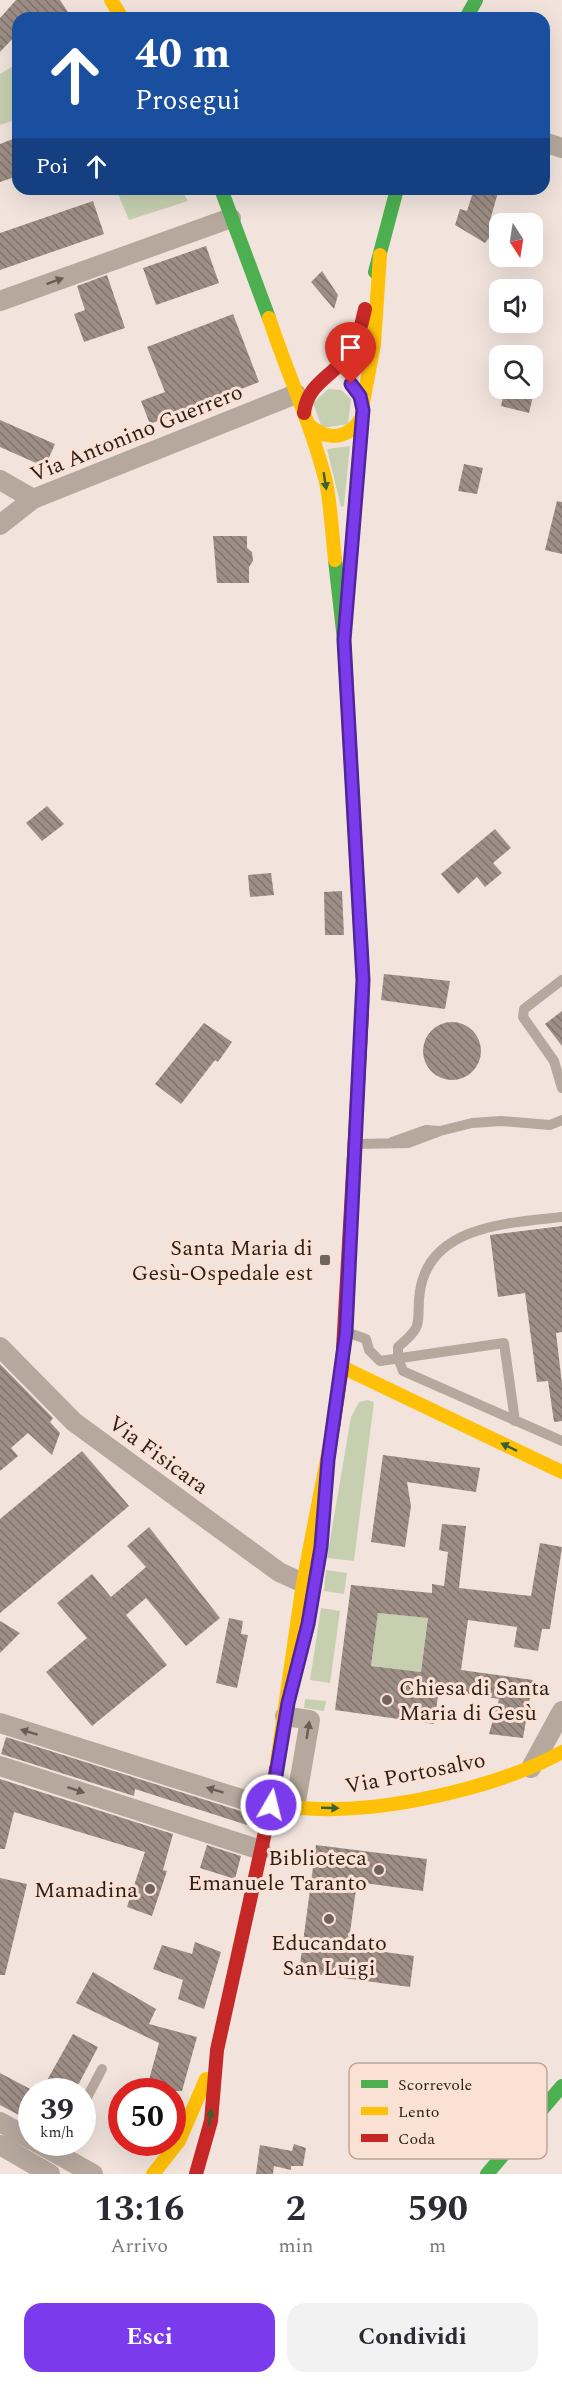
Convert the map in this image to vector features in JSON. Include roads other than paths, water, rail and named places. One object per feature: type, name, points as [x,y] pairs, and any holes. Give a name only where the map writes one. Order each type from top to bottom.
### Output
[{"type":"main road","points":[[195,2174],[210,2121],[217,2050],[271,1805],[303,1582],[328,1460],[342,1366],[346,1332],[363,980],[344,640],[326,484],[307,419],[223,195]]},
{"type":"main road","points":[[362,410],[350,432],[338,437],[325,436],[307,419],[308,394],[332,378],[357,339],[395,195]]},
{"type":"main road","points":[[344,640],[362,410],[374,344],[380,255]]},
{"type":"main road","points":[[265,304],[297,362]]},
{"type":"main road","points":[[332,378],[362,410]]},
{"type":"main road","points":[[342,1366],[562,1473]]},
{"type":"main road","points":[[286,1709],[308,1624],[318,1569],[328,1460]]},
{"type":"main road","name":"Via Portosalvo","points":[[271,1805],[343,1809],[394,1802],[531,1768],[562,1752]]},
{"type":"main road","points":[[153,2174],[163,2160],[169,2157],[184,2133],[217,2050]]},
{"type":"main road","points":[[547,2103],[562,2086]]},
{"type":"main road","points":[[547,2114],[562,2104]]},
{"type":"main road","points":[[169,2157],[183,2159],[191,2165],[195,2174]]},
{"type":"main road","points":[[487,2174],[499,2159]]},
{"type":"street","points":[[0,301],[231,218]]},
{"type":"street","name":"Via Antonino Guerrero","points":[[0,525],[33,499],[296,394]]},
{"type":"street","points":[[0,480],[33,499]]},
{"type":"street","name":"Via Fisicara","points":[[0,1347],[74,1422],[279,1572],[303,1582]]},
{"type":"street","points":[[286,1709],[310,1720],[295,1807]]},
{"type":"street","points":[[531,1768],[562,1711]]},
{"type":"street","points":[[0,1723],[251,1802],[271,1805]]},
{"type":"street","points":[[0,1766],[261,1850]]},
{"type":"street","points":[[0,2122],[18,2132]]},
{"type":"street","points":[[0,2145],[50,2174]]},
{"type":"street","points":[[71,2156],[93,2174]]},
{"type":"lane","points":[[562,980],[524,1009],[523,1017],[554,1061],[562,1088]]},
{"type":"lane","points":[[356,1144],[416,1142],[440,1131],[491,1122],[550,1125],[562,1120]]},
{"type":"lane","points":[[562,1216],[483,1229],[450,1241],[424,1272],[418,1304],[420,1319],[418,1328],[398,1347],[398,1358],[403,1371],[562,1442]]},
{"type":"lane","points":[[346,1332],[366,1340],[369,1350],[380,1361],[504,1343],[515,1421]]},
{"type":"lane","points":[[96,2080],[102,2069]]},
{"type":"place","name":"Santa Maria di Gesù-Ospedale est","points":[[325,1260]]},
{"type":"place","name":"Chiesa di Santa Maria di Gesù","points":[[387,1700]]},
{"type":"place","name":"Biblioteca Emanuele Taranto","points":[[379,1870]]},
{"type":"place","name":"Mamadina","points":[[150,1889]]},
{"type":"place","name":"Educandato San Luigi","points":[[329,1919]]}]
